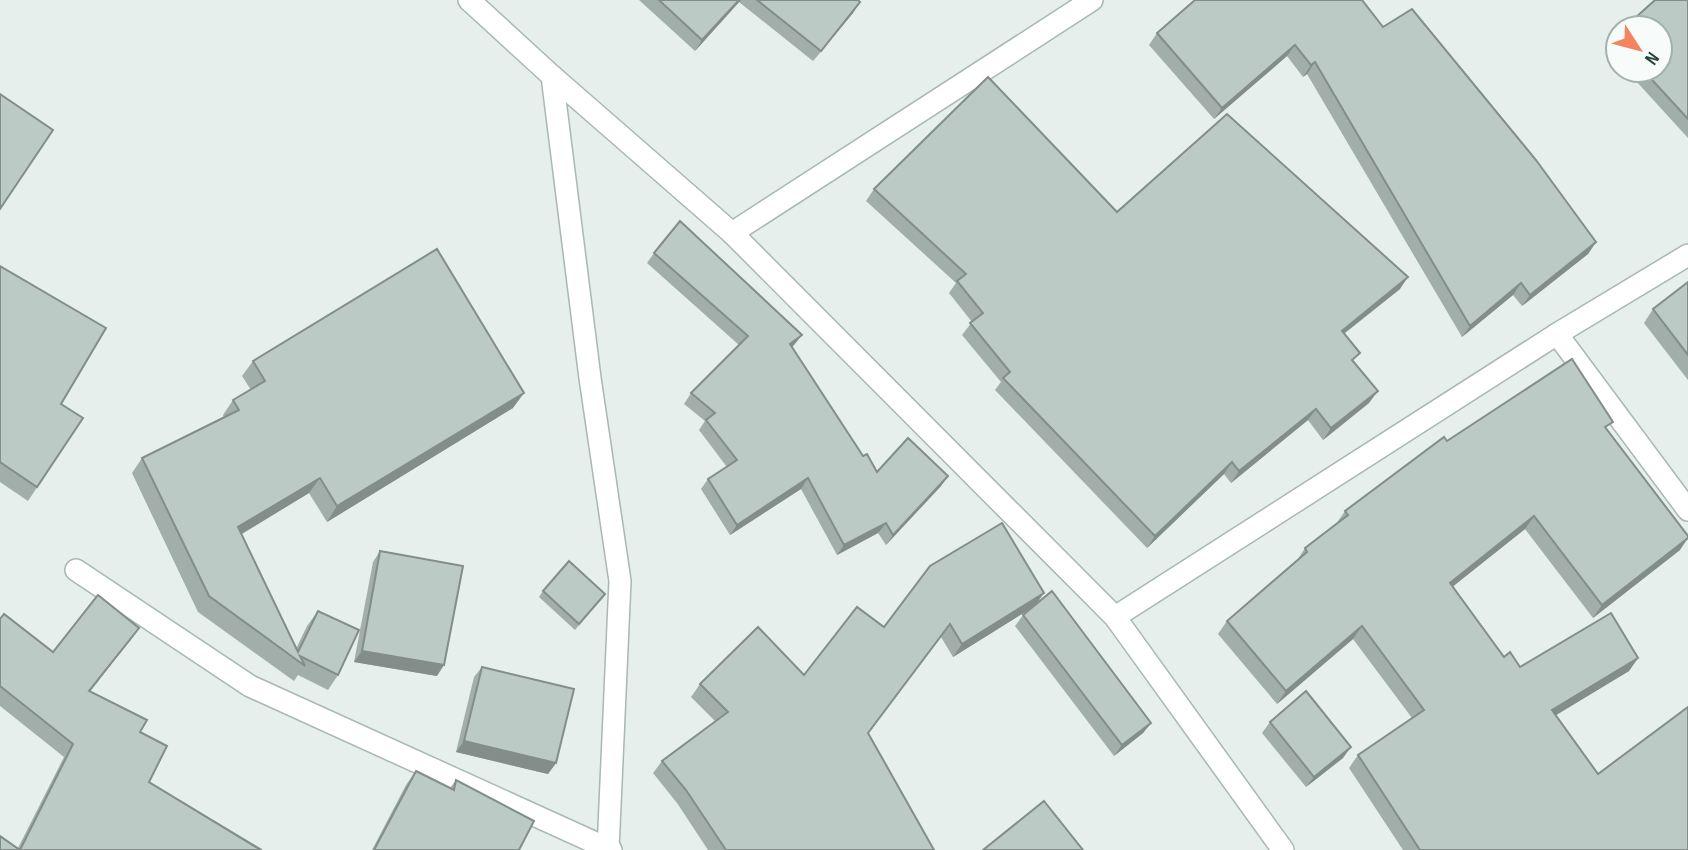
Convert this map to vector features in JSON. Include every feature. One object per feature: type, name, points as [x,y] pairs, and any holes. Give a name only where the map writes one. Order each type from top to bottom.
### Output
[{"type":"street","points":[[469,0],[732,233],[1115,617],[1283,850]]},
{"type":"street","points":[[732,233],[1092,0]]},
{"type":"street","points":[[76,570],[250,686],[610,849],[621,580],[590,378],[552,76]]},
{"type":"street","points":[[1115,617],[1558,334],[1688,255]]},
{"type":"street","points":[[1558,334],[1688,510]]},
{"type":"building","points":[[659,0],[739,0],[702,40]]},
{"type":"building","points":[[757,0],[858,0],[860,2],[821,51]]},
{"type":"building","points":[[1195,0],[1362,0],[1383,27],[1412,9],[1536,160],[1596,242],[1530,295],[1521,283],[1470,326],[1315,62],[1311,65],[1295,45],[1222,108],[1157,33]]},
{"type":"building","points":[[1655,0],[1688,0],[1688,119],[1656,84],[1674,84],[1674,14],[1640,14]]},
{"type":"building","points":[[988,77],[1117,212],[1227,114],[1408,277],[1342,331],[1360,353],[1352,360],[1378,391],[1331,428],[1316,409],[1239,471],[1232,462],[1155,536],[1003,378],[1010,372],[970,323],[983,313],[957,281],[966,274],[874,189]]},
{"type":"building","points":[[0,94],[53,130],[0,209]]},
{"type":"building","points":[[680,221],[802,335],[790,344],[863,456],[867,454],[877,472],[908,438],[948,476],[893,535],[886,523],[844,545],[808,478],[737,525],[708,479],[737,460],[706,420],[715,413],[691,393],[748,336],[654,253]]},
{"type":"building","points":[[437,249],[524,393],[337,506],[320,478],[238,527],[298,652],[318,611],[359,630],[338,675],[300,656],[305,666],[209,596],[142,458],[239,410],[233,400],[265,381],[253,361]]},
{"type":"building","points":[[0,266],[106,328],[61,404],[83,418],[37,487],[0,462]]},
{"type":"building","points":[[1688,282],[1688,355],[1653,309]]},
{"type":"building","points":[[1572,359],[1613,422],[1605,427],[1688,538],[1602,605],[1534,516],[1450,583],[1504,657],[1510,652],[1520,667],[1611,613],[1638,658],[1552,710],[1598,774],[1688,707],[1688,850],[1420,850],[1358,755],[1424,710],[1362,626],[1286,691],[1227,621],[1307,552],[1305,548],[1348,515],[1345,511],[1444,437],[1447,441]]},
{"type":"building","points":[[1002,523],[1044,593],[962,644],[950,624],[868,733],[934,850],[726,850],[686,790],[662,761],[728,712],[700,684],[758,627],[804,675],[857,607],[884,627],[930,566]]},
{"type":"building","points":[[380,551],[463,566],[444,665],[362,651]]},
{"type":"building","points":[[569,561],[605,594],[579,624],[543,591]]},
{"type":"building","points":[[1052,591],[1151,723],[1122,745],[1023,615]]},
{"type":"building","points":[[98,595],[139,628],[89,691],[147,720],[140,732],[167,746],[149,782],[261,850],[20,850],[73,744],[0,686],[0,619],[4,614],[53,652]]},
{"type":"building","points":[[482,667],[574,689],[556,763],[464,741]]},
{"type":"building","points":[[1306,691],[1351,747],[1314,777],[1270,722]]},
{"type":"building","points":[[416,771],[454,790],[456,780],[534,821],[519,850],[374,850]]},
{"type":"building","points":[[1044,801],[1083,850],[983,850]]},
{"type":"building","points":[[0,836],[20,850],[0,850]]}]
